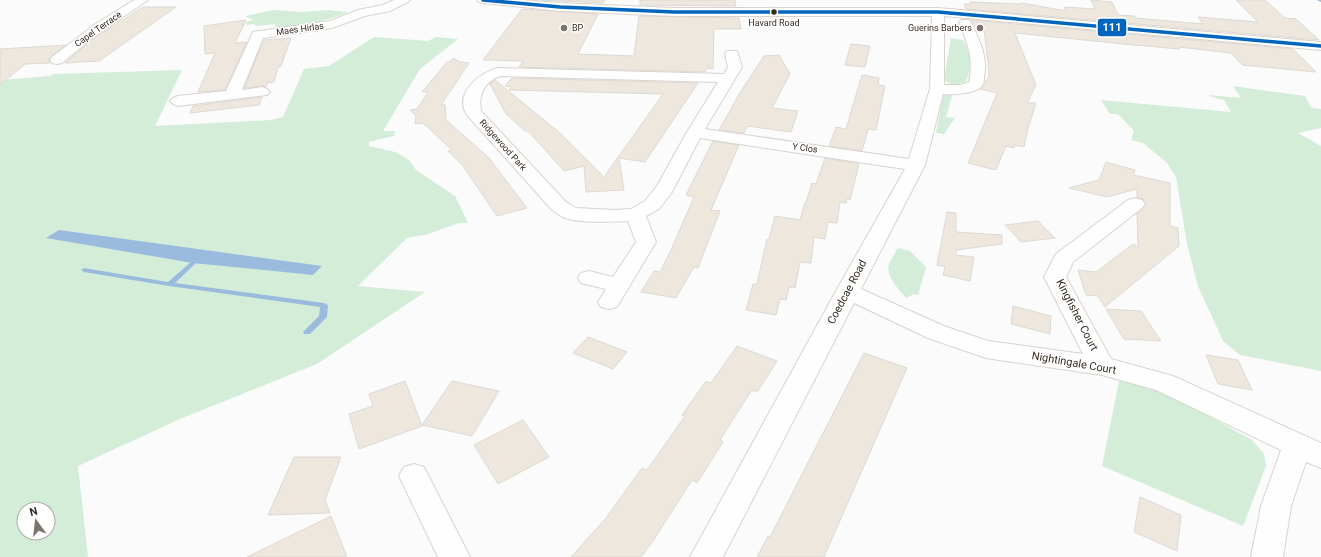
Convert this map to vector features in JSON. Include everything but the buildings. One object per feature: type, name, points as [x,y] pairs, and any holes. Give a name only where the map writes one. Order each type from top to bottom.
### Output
[{"type":"street","name":"Capel Terrace","points":[[57,60],[79,40],[142,0]]},
{"type":"street","name":"Maes Hirlas","points":[[232,96],[258,36],[332,24],[362,13],[386,8],[404,0]]},
{"type":"street","points":[[483,0],[562,7],[674,12],[866,6],[1321,46]]},
{"type":"street","name":"Coedcae Road","points":[[706,557],[847,291],[916,165],[936,89],[938,12]]},
{"type":"street","points":[[936,89],[960,90],[976,84],[979,68],[976,48],[966,39],[965,23]]},
{"type":"street","name":"Ridgewood Park","points":[[728,78],[510,71],[488,74],[482,79],[472,96],[471,104],[473,112],[559,206],[572,214],[614,216],[635,214],[652,205],[665,188],[694,132],[735,67],[732,54]]},
{"type":"street","points":[[178,101],[262,92]]},
{"type":"street","name":"Y Clos","points":[[694,132],[916,165]]},
{"type":"street","name":"Kingfisher Court","points":[[1102,366],[1056,277],[1064,259],[1136,204]]},
{"type":"street","points":[[589,278],[614,294],[646,242],[635,214]]},
{"type":"street","name":"Nightingale Court","points":[[847,291],[936,332],[986,349],[1102,366],[1164,383],[1309,451],[1276,506],[1267,557]]},
{"type":"street","points":[[414,476],[454,557]]},
{"type":"green space","points":[[273,10],[301,12],[328,10],[348,12],[321,21],[295,26],[276,28],[275,24],[257,26],[254,24],[246,25],[246,22],[253,20],[245,16]]},
{"type":"green space","points":[[374,37],[428,41],[436,37],[458,39],[420,69],[383,131],[395,131],[394,136],[369,142],[369,146],[395,152],[409,160],[416,170],[455,196],[468,223],[459,223],[428,234],[407,238],[358,286],[425,292],[317,364],[180,419],[78,466],[88,557],[0,557],[0,80],[50,76],[53,74],[182,70],[155,126],[271,120],[283,117],[304,69],[329,66]]},
{"type":"green space","points":[[951,38],[963,40],[968,50],[970,60],[966,81],[960,84],[951,84],[944,79]]},
{"type":"green space","points":[[1233,86],[1305,96],[1311,108],[1321,109],[1321,128],[1298,133],[1321,146],[1321,371],[1240,355],[1223,341],[1198,286],[1187,244],[1176,177],[1167,163],[1143,143],[1131,140],[1134,131],[1118,114],[1110,114],[1101,100],[1231,112],[1224,100],[1211,97],[1209,95],[1241,98]]},
{"type":"green space","points":[[948,93],[952,96],[946,117],[955,118],[944,134],[936,133],[943,94]]},
{"type":"green space","points":[[899,248],[910,251],[926,267],[918,295],[914,294],[906,298],[891,278],[888,269],[889,264]]},
{"type":"green space","points":[[1119,381],[1150,386],[1172,396],[1252,440],[1264,454],[1266,466],[1243,526],[1102,466]]},
{"type":"water","points":[[59,230],[322,266],[313,275],[193,263],[46,238]]},
{"type":"waterway","points":[[169,284],[193,263]]},
{"type":"waterway","points":[[84,270],[169,284]]},
{"type":"waterway","points":[[169,284],[324,305],[323,317],[307,332]]},
{"type":"transit line","name":"111","points":[[483,0],[560,7],[674,12],[938,12],[1321,46]]},
{"type":"place","name":"Havard Road","points":[[774,12]]},
{"type":"place","name":"BP","points":[[564,28]]},
{"type":"place","name":"Guerins Barbers","points":[[980,28]]}]
